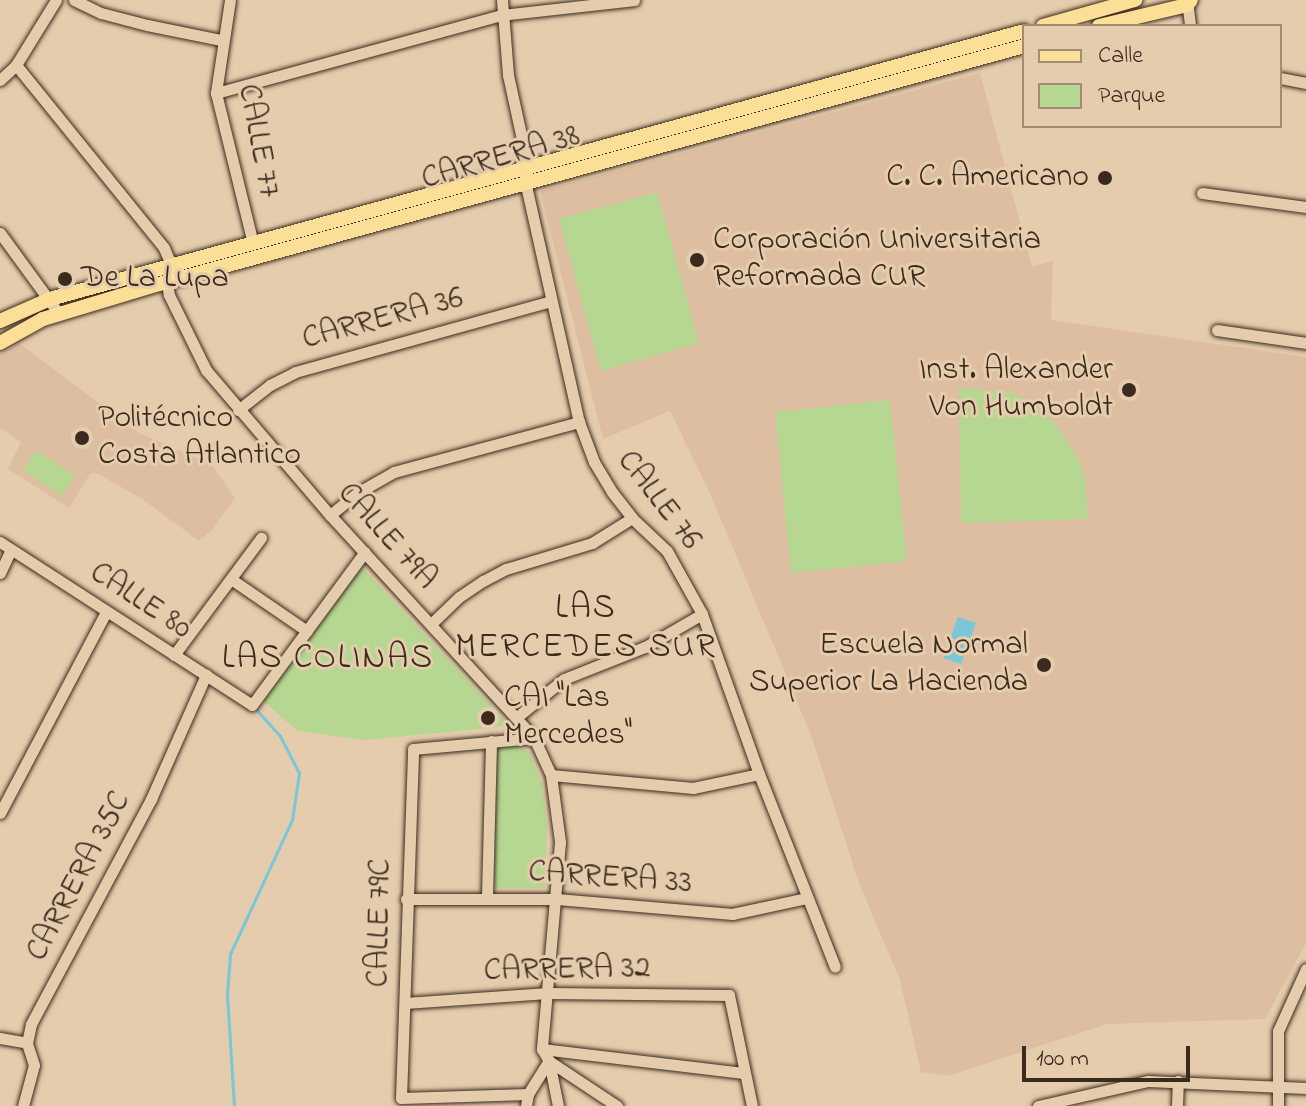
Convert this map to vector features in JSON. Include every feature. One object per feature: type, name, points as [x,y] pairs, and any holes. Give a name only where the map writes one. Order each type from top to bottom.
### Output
[{"type":"main road","points":[[1050,24],[1135,0]]},
{"type":"main road","points":[[1106,24],[1189,2]]},
{"type":"main road","name":"CARRERA 38","points":[[0,343],[20,330],[59,314],[527,174],[1022,32]]},
{"type":"main road","name":"CARRERA 38","points":[[0,321],[50,299],[253,244],[1022,47]]},
{"type":"street","points":[[0,80],[16,65],[56,0]]},
{"type":"street","points":[[74,0],[131,21],[221,40]]},
{"type":"street","name":"CALLE 77","points":[[230,0],[221,40],[216,93],[253,244]]},
{"type":"street","name":"CALLE 76","points":[[502,0],[508,75],[551,301],[579,422],[594,462],[632,518],[667,551],[702,614],[759,774],[835,967]]},
{"type":"street","points":[[216,93],[501,15],[634,0]]},
{"type":"street","points":[[1189,2],[1190,24]]},
{"type":"street","points":[[16,65],[164,248],[170,267],[167,283]]},
{"type":"street","points":[[1282,78],[1306,83]]},
{"type":"street","points":[[1202,193],[1306,207]]},
{"type":"street","points":[[0,233],[59,314]]},
{"type":"street","name":"CALLE 79A","points":[[167,283],[206,370],[238,410],[534,738],[551,775],[560,842],[542,1049]]},
{"type":"street","name":"CARRERA 36","points":[[238,410],[270,385],[295,372],[551,301]]},
{"type":"street","points":[[1217,330],[1306,343]]},
{"type":"street","points":[[330,515],[357,493],[394,472],[579,422]]},
{"type":"street","points":[[431,624],[459,597],[483,581],[506,569],[592,543],[632,518]]},
{"type":"street","points":[[174,655],[261,538]]},
{"type":"street","name":"CALLE 80","points":[[0,542],[252,705],[307,631]]},
{"type":"street","points":[[0,573],[11,549]]},
{"type":"street","points":[[231,579],[307,631],[365,552]]},
{"type":"street","points":[[0,813],[106,612]]},
{"type":"street","points":[[517,717],[564,679],[645,647],[702,614]]},
{"type":"street","name":"CARRERA 35C","points":[[23,1106],[34,1065],[27,1043],[31,1024],[151,799],[206,675]]},
{"type":"street","points":[[487,896],[491,741],[534,738]]},
{"type":"street","name":"CALLE 79C","points":[[479,1102],[401,1098],[406,899],[413,749],[491,741]]},
{"type":"street","points":[[551,775],[693,788],[759,774]]},
{"type":"street","points":[[0,785],[12,790]]},
{"type":"street","name":"CARRERA 33","points":[[406,899],[487,896],[557,899],[732,914],[807,898]]},
{"type":"street","points":[[1278,1106],[1278,1031],[1306,969]]},
{"type":"street","name":"CARRERA 32","points":[[405,1003],[548,993],[729,995],[744,1073]]},
{"type":"street","points":[[0,1038],[27,1043]]},
{"type":"street","points":[[542,1049],[549,1061],[558,1106]]},
{"type":"street","points":[[542,1049],[744,1073],[752,1106]]},
{"type":"street","points":[[479,1102],[527,1100],[549,1061]]},
{"type":"street","points":[[549,1061],[617,1106]]},
{"type":"street","points":[[1038,1106],[1148,1081],[1306,1088]]},
{"type":"street","points":[[1177,1106],[1178,1081]]},
{"type":"shaded area","name":"Escuela Normal Superior La Hacienda","points":[[980,73],[1032,267],[1053,261],[1051,320],[1306,357],[1306,943],[1265,1019],[1107,1024],[948,1076],[921,1072],[900,980],[859,883],[811,735],[710,493],[670,411],[603,439],[540,191]]},
{"type":"shaded area","name":"Politécnico Costa Atlantico","points":[[19,343],[139,433],[211,464],[235,498],[211,531],[199,541],[141,498],[96,473],[90,474],[69,508],[8,469],[21,442],[0,428],[0,354]]},
{"type":"green space","points":[[657,192],[699,343],[601,371],[559,219]]},
{"type":"green space","points":[[959,388],[1010,392],[1026,399],[1055,423],[1078,458],[1085,478],[1088,519],[961,523]]},
{"type":"green space","points":[[890,400],[907,561],[791,573],[775,412]]},
{"type":"green space","points":[[36,450],[75,476],[62,496],[23,470]]},
{"type":"green space","points":[[362,567],[510,726],[365,740],[298,731],[263,701]]},
{"type":"green space","points":[[515,744],[529,752],[542,783],[547,824],[545,888],[495,888],[495,747]]},
{"type":"water","points":[[958,617],[976,623],[961,664],[943,658]]},
{"type":"waterway","points":[[234,1106],[227,994],[230,954],[292,820],[299,773],[280,736],[255,708]]},
{"type":"place","name":"C. C. Americano","points":[[1105,178]]},
{"type":"place","name":"Corporación Universitaria Reformada CUR","points":[[697,260]]},
{"type":"place","name":"De La Lupa","points":[[65,279]]},
{"type":"place","name":"Inst. Alexander Von Humboldt","points":[[1129,390]]},
{"type":"place","name":"Politécnico Costa Atlantico","points":[[82,438]]},
{"type":"place","name":"Escuela Normal Superior La Hacienda","points":[[1044,665]]},
{"type":"place","name":"CAI \"Las Mercedes\"","points":[[488,718]]},
{"type":"district","name":"LAS MERCEDES SUR","points":[[586,628]]},
{"type":"district","name":"LAS COLINAS","points":[[328,660]]}]
